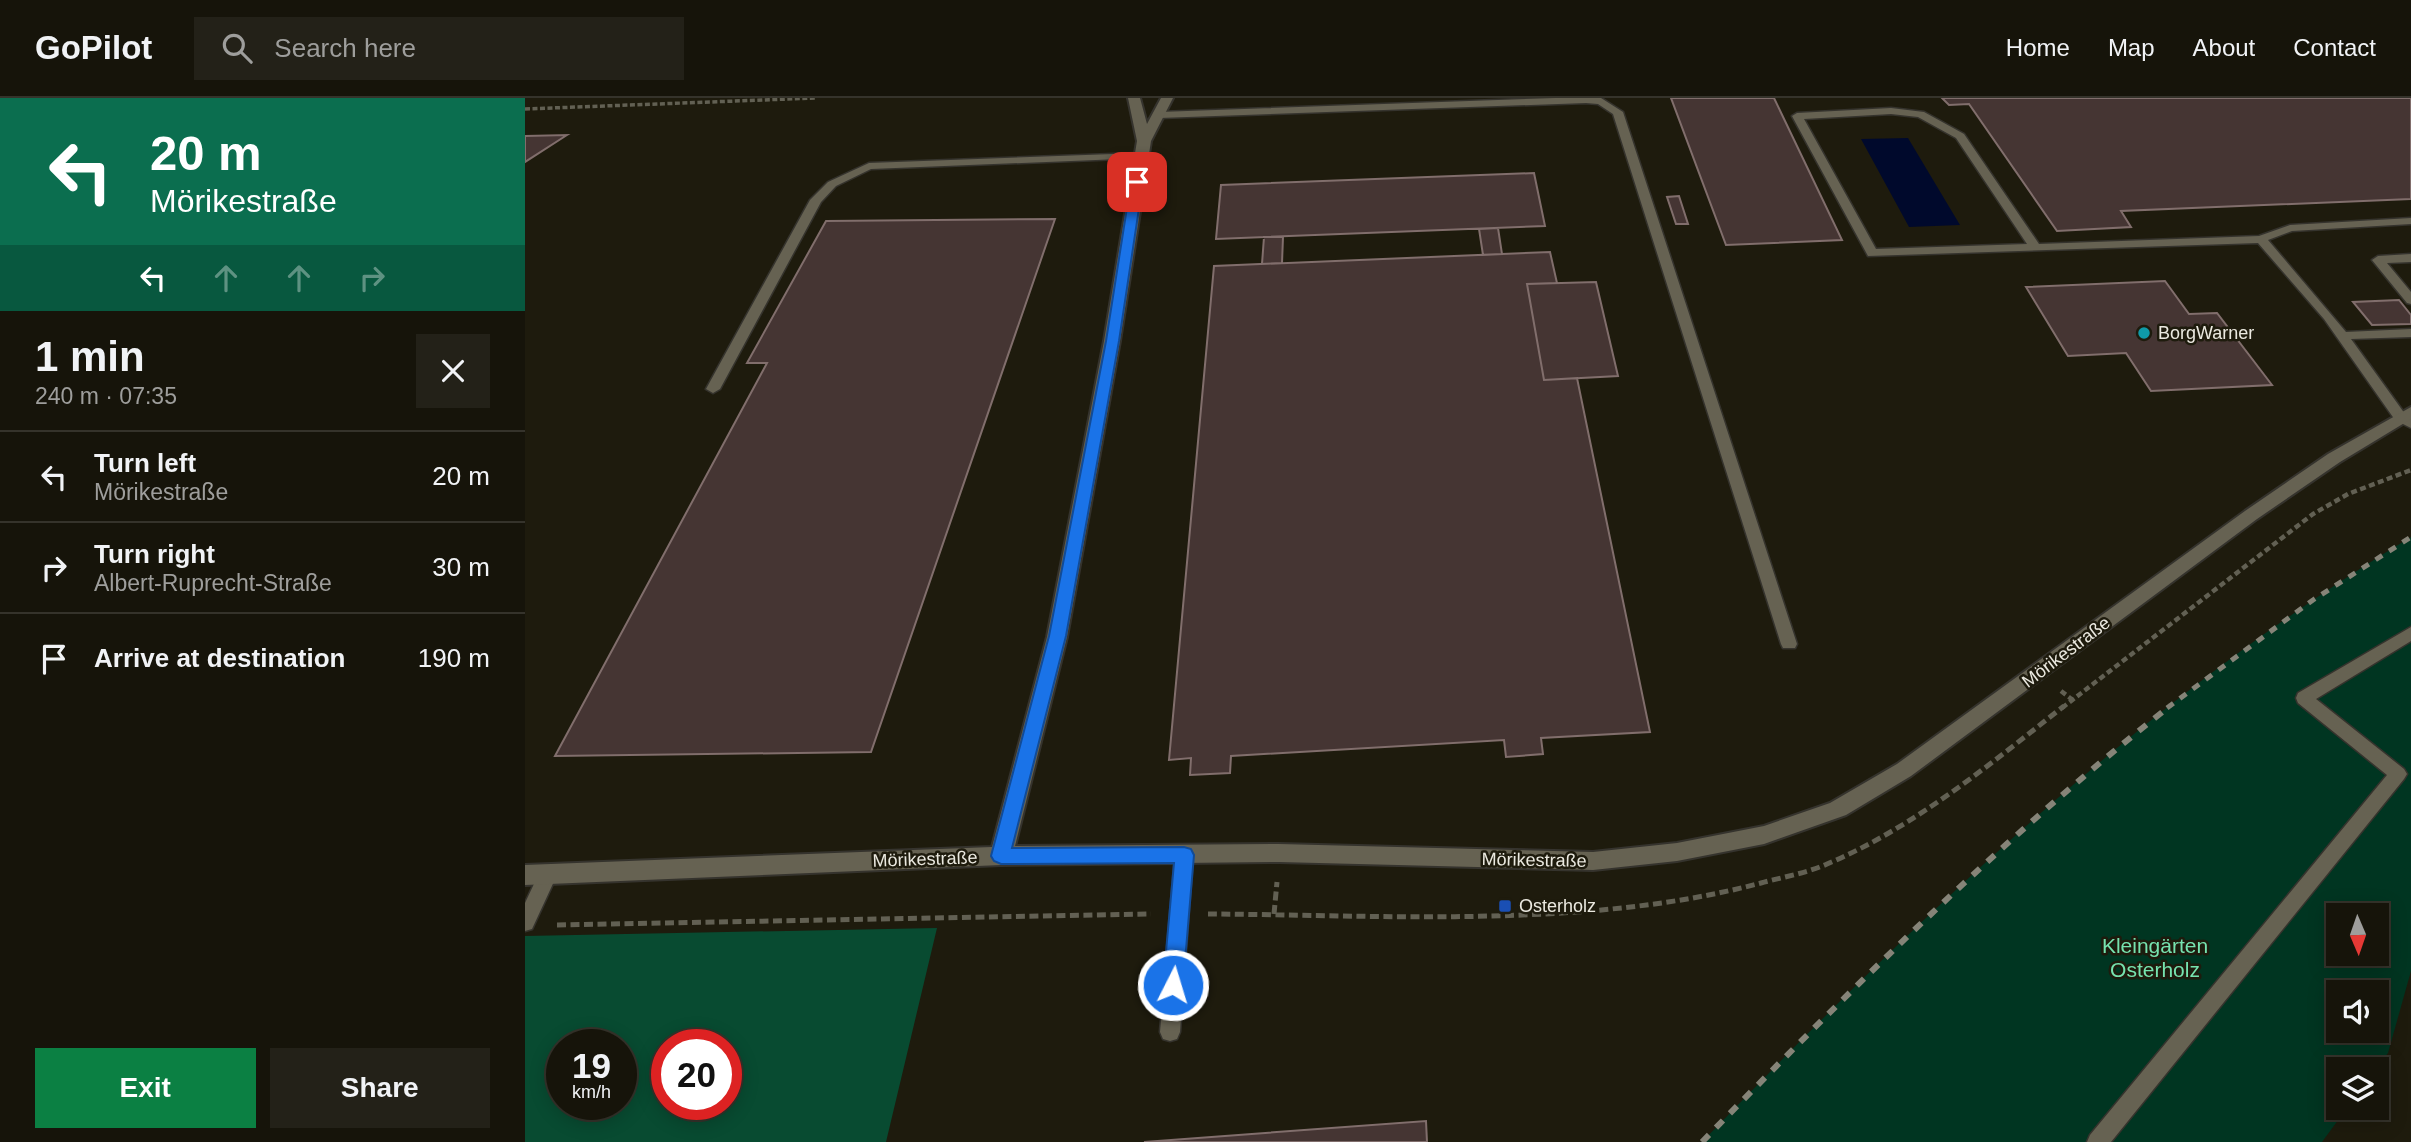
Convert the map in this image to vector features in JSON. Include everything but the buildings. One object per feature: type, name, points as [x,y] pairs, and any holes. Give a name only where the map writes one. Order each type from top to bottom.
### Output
[{"type":"street","points":[[1134,98],[1142,149]]},
{"type":"street","points":[[1001,856],[1058,636],[1112,341],[1142,149],[1167,98]]},
{"type":"street","name":"Mörikestraße","points":[[525,875],[1001,856],[1279,853],[1593,862],[1677,852],[1764,835],[1838,809],[1905,770],[2251,515],[2334,458],[2407,418]]},
{"type":"lane","points":[[1907,98],[1916,114]]},
{"type":"lane","points":[[1159,115],[1586,100],[1601,102],[1619,112],[1789,644]]},
{"type":"lane","points":[[2035,247],[1960,136],[1916,114],[1891,110],[1797,116],[1872,253],[2261,239],[2290,228],[2411,222]]},
{"type":"lane","points":[[713,389],[816,200],[832,184],[869,166],[1142,149]]},
{"type":"lane","points":[[2261,239],[2407,418]]},
{"type":"lane","points":[[2411,258],[2378,260],[2411,300]]},
{"type":"lane","points":[[2342,336],[2411,333]]},
{"type":"lane","points":[[2098,1142],[2405,779],[2304,698],[2411,633]]},
{"type":"lane","points":[[1170,1032],[1184,855]]},
{"type":"lane","points":[[525,923],[548,875]]},
{"type":"path","points":[[525,109],[815,98]]},
{"type":"green space","name":"Kleingärten Osterholz","points":[[2411,537],[2411,971],[2385,1057],[2326,1057],[2326,1120],[2338,1120],[2322,1142],[1702,1142],[1950,895],[2126,740],[2218,668],[2313,600]]},
{"type":"green space","points":[[937,928],[886,1142],[525,1142],[525,936]]},
{"type":"water","points":[[1908,138],[1960,225],[1909,227],[1861,139]]},
{"type":"railway","points":[[2167,708],[2313,600],[2411,537]]},
{"type":"railway","points":[[1702,1142],[1929,916],[2047,808],[2170,706]]},
{"type":"place","name":"BorgWarner","points":[[2144,333]]},
{"type":"place","name":"Osterholz","points":[[1505,906]]},
{"type":"route","points":[[1137,182],[1112,341],[1058,636],[1001,856],[1184,855],[1173,985]]}]
